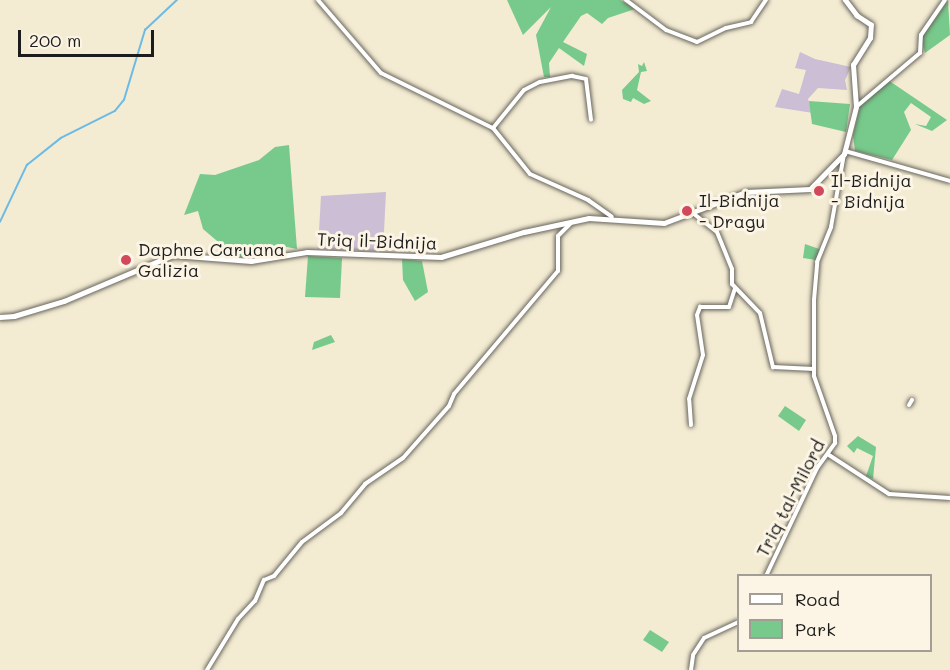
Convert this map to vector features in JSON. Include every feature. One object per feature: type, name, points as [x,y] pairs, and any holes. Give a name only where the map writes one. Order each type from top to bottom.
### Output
[{"type":"street","points":[[318,0],[381,73],[493,128],[530,174],[588,200],[612,217]]},
{"type":"street","points":[[626,0],[666,30],[697,42],[726,28],[751,22],[766,0]]},
{"type":"street","points":[[845,0],[857,16],[871,25],[870,38],[853,65],[856,107],[844,152],[950,181]]},
{"type":"street","points":[[856,107],[920,53],[921,35],[945,0]]},
{"type":"street","points":[[493,128],[524,90],[540,82],[572,76],[585,79],[591,120]]},
{"type":"street","name":"Triq il-Bidnija","points":[[0,317],[36,311],[93,291],[167,256],[251,261],[307,252],[434,258],[574,221],[612,217],[664,223],[694,214],[746,192],[810,189],[844,152]]},
{"type":"street","name":"Triq tal-Milord","points":[[767,574],[817,468],[829,455],[836,436],[814,369],[817,262],[831,227],[844,152]]},
{"type":"street","points":[[694,214],[717,232],[735,288],[760,313],[773,367],[814,369]]},
{"type":"street","points":[[207,670],[238,620],[255,601],[264,580],[274,576],[302,542],[336,518],[365,484],[403,458],[449,406],[454,394],[558,271],[558,236],[574,221]]},
{"type":"street","points":[[691,424],[689,399],[703,355],[697,315],[700,307],[729,307],[735,288]]},
{"type":"street","points":[[909,405],[912,399]]},
{"type":"street","points":[[829,455],[889,494],[950,498]]},
{"type":"street","points":[[691,670],[693,655],[704,638],[737,622]]},
{"type":"shaded area","points":[[800,52],[815,59],[851,67],[845,80],[847,90],[818,88],[808,99],[813,113],[775,107],[782,89],[799,94],[806,70],[795,68]]},
{"type":"shaded area","points":[[386,192],[383,251],[318,249],[321,196]]},
{"type":"green space","points":[[507,0],[621,0],[635,9],[608,18],[602,24],[587,13],[581,16],[563,42],[587,54],[584,66],[559,48],[549,63],[550,77],[544,77],[536,35],[551,7],[523,35]]},
{"type":"green space","points":[[948,0],[950,35],[925,53],[921,39]]},
{"type":"green space","points":[[644,62],[647,71],[641,72],[637,90],[651,101],[644,104],[633,98],[631,102],[623,99],[622,90],[639,72],[638,64],[642,66]]},
{"type":"green space","points":[[888,80],[947,120],[932,131],[915,124],[926,126],[931,117],[911,103],[904,112],[911,130],[892,160],[855,151],[853,135],[860,106]]},
{"type":"green space","points":[[809,101],[850,104],[846,132],[812,124]]},
{"type":"green space","points":[[289,145],[297,249],[287,247],[256,256],[236,257],[203,229],[198,211],[184,215],[200,174],[215,175],[259,160],[275,147]]},
{"type":"green space","points":[[805,244],[822,250],[816,260],[803,258]]},
{"type":"green space","points":[[308,256],[342,258],[340,298],[305,297]]},
{"type":"green space","points":[[402,259],[422,261],[428,292],[415,301],[403,280]]},
{"type":"green space","points":[[331,335],[335,342],[312,350],[314,342]]},
{"type":"green space","points":[[785,406],[806,420],[799,431],[778,416]]},
{"type":"green space","points":[[858,436],[876,447],[873,479],[866,476],[873,456],[857,448],[854,453],[847,446]]},
{"type":"green space","points":[[650,630],[669,642],[662,652],[643,640]]},
{"type":"waterway","points":[[0,222],[27,165],[61,138],[115,111],[124,100],[145,30],[177,0]]},
{"type":"place","name":"Il-Bidnija - Bidnija","points":[[819,191]]},
{"type":"place","name":"Il-Bidnija - Dragu","points":[[687,211]]},
{"type":"place","name":"Daphne Caruana Galizia","points":[[126,260]]}]
